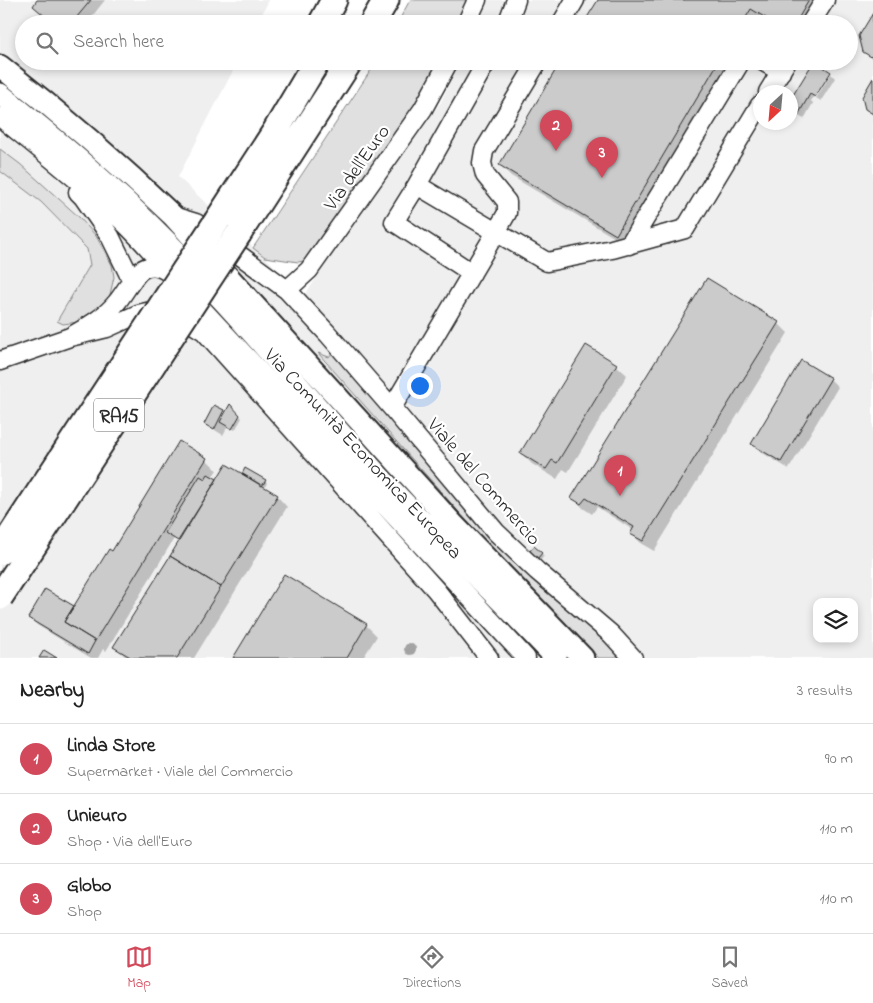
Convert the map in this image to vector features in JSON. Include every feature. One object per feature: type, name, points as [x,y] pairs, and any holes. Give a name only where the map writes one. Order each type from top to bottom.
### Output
[{"type":"highway","points":[[325,15],[334,0]]},
{"type":"highway","points":[[343,15],[352,0]]},
{"type":"highway","points":[[377,15],[386,0]]},
{"type":"highway","points":[[217,221],[279,95],[294,70]]},
{"type":"highway","name":"RA15","points":[[0,552],[276,130],[312,70]]},
{"type":"highway","name":"RA15","points":[[0,597],[344,70]]},
{"type":"main road","points":[[0,66],[132,176],[173,216],[452,524],[583,658]]},
{"type":"main road","points":[[0,94],[44,130],[139,214],[238,317],[378,475],[438,539],[556,658]]},
{"type":"street","points":[[470,15],[477,0]]},
{"type":"street","points":[[510,15],[516,0]]},
{"type":"street","points":[[566,15],[575,0]]},
{"type":"street","points":[[816,15],[825,0]]},
{"type":"street","name":"Via dell'Euro","points":[[287,290],[309,270],[423,109],[444,70]]},
{"type":"street","points":[[472,274],[394,222],[482,70]]},
{"type":"street","points":[[392,408],[508,213],[508,202],[485,175],[482,163],[484,150],[533,70]]},
{"type":"street","points":[[629,245],[736,70]]},
{"type":"street","points":[[772,85],[782,70]]},
{"type":"street","name":"Via Comunità Economica Europea","points":[[0,117],[100,201],[157,257],[170,274],[526,658]]},
{"type":"street","points":[[417,185],[547,262],[629,245],[685,229],[753,117]]},
{"type":"street","points":[[0,121],[83,197],[110,236],[132,282],[132,294],[138,304],[148,309],[162,308],[182,316],[204,331],[436,590],[489,658]]},
{"type":"street","name":"Viale del Commercio","points":[[173,216],[196,223],[287,290],[392,408],[496,532],[537,571],[611,634],[633,658]]},
{"type":"street","points":[[0,361],[70,337],[107,328],[138,314],[162,308],[171,300],[175,291],[170,274],[159,266],[148,266],[138,272],[107,313],[70,337]]},
{"type":"shaded area","points":[[0,0],[269,0],[262,15],[15,15],[15,70],[233,70],[178,177],[265,257],[304,296],[441,102],[456,70],[858,70],[858,15],[481,15],[488,0],[873,0],[873,658],[0,658]]},
{"type":"shaded area","points":[[410,0],[468,0],[462,15],[402,15]]},
{"type":"shaded area","points":[[371,70],[435,70],[396,133],[304,261],[298,262],[265,257],[253,248]]},
{"type":"shaded area","points":[[0,149],[20,164],[79,217],[96,236],[112,265],[114,277],[109,299],[86,321],[63,324],[57,321],[90,265],[87,249],[41,202],[0,171]]},
{"type":"shaded area","points":[[334,351],[465,507],[623,658],[599,658],[489,546],[318,353],[329,357]]},
{"type":"building","points":[[37,0],[91,0],[78,15],[44,15],[33,6]]},
{"type":"building","points":[[598,0],[809,0],[800,15],[761,15],[751,9],[747,15],[589,15]]},
{"type":"building","points":[[873,13],[873,58],[863,52],[859,36]]},
{"type":"building","points":[[556,70],[714,70],[616,235],[499,165]]},
{"type":"building","points":[[808,70],[828,70],[831,72],[815,97],[810,94],[798,115],[798,87]]},
{"type":"building","points":[[873,78],[873,114],[865,109],[862,97]]},
{"type":"building","points":[[707,278],[779,322],[643,541],[630,534],[634,527],[586,498],[581,504],[571,498]]},
{"type":"building","points":[[586,345],[617,364],[557,463],[552,460],[546,469],[520,453]]},
{"type":"building","points":[[801,360],[831,378],[781,462],[751,444]]},
{"type":"building","points":[[230,404],[240,415],[232,429],[220,422]]},
{"type":"building","points":[[214,405],[224,410],[214,430],[204,424]]},
{"type":"building","points":[[179,441],[207,458],[95,641],[64,622],[109,549],[112,551]]},
{"type":"building","points":[[226,464],[278,495],[221,587],[170,556]]},
{"type":"building","points":[[245,468],[266,480],[262,486],[242,474]]},
{"type":"building","points":[[208,474],[217,479],[178,541],[165,533],[200,476],[205,479]]},
{"type":"building","points":[[534,546],[542,553],[537,559],[529,552]]},
{"type":"building","points":[[170,556],[221,587],[177,658],[132,658],[113,647]]},
{"type":"building","points":[[284,574],[367,624],[347,658],[233,658]]},
{"type":"building","points":[[45,589],[74,606],[64,622],[95,641],[88,654],[28,618]]},
{"type":"building","points":[[44,650],[57,658],[39,658]]},
{"type":"place","name":"Unieuro","points":[[556,151]]},
{"type":"place","name":"Globo","points":[[602,178]]},
{"type":"place","name":"Linda Store","points":[[620,496]]}]
